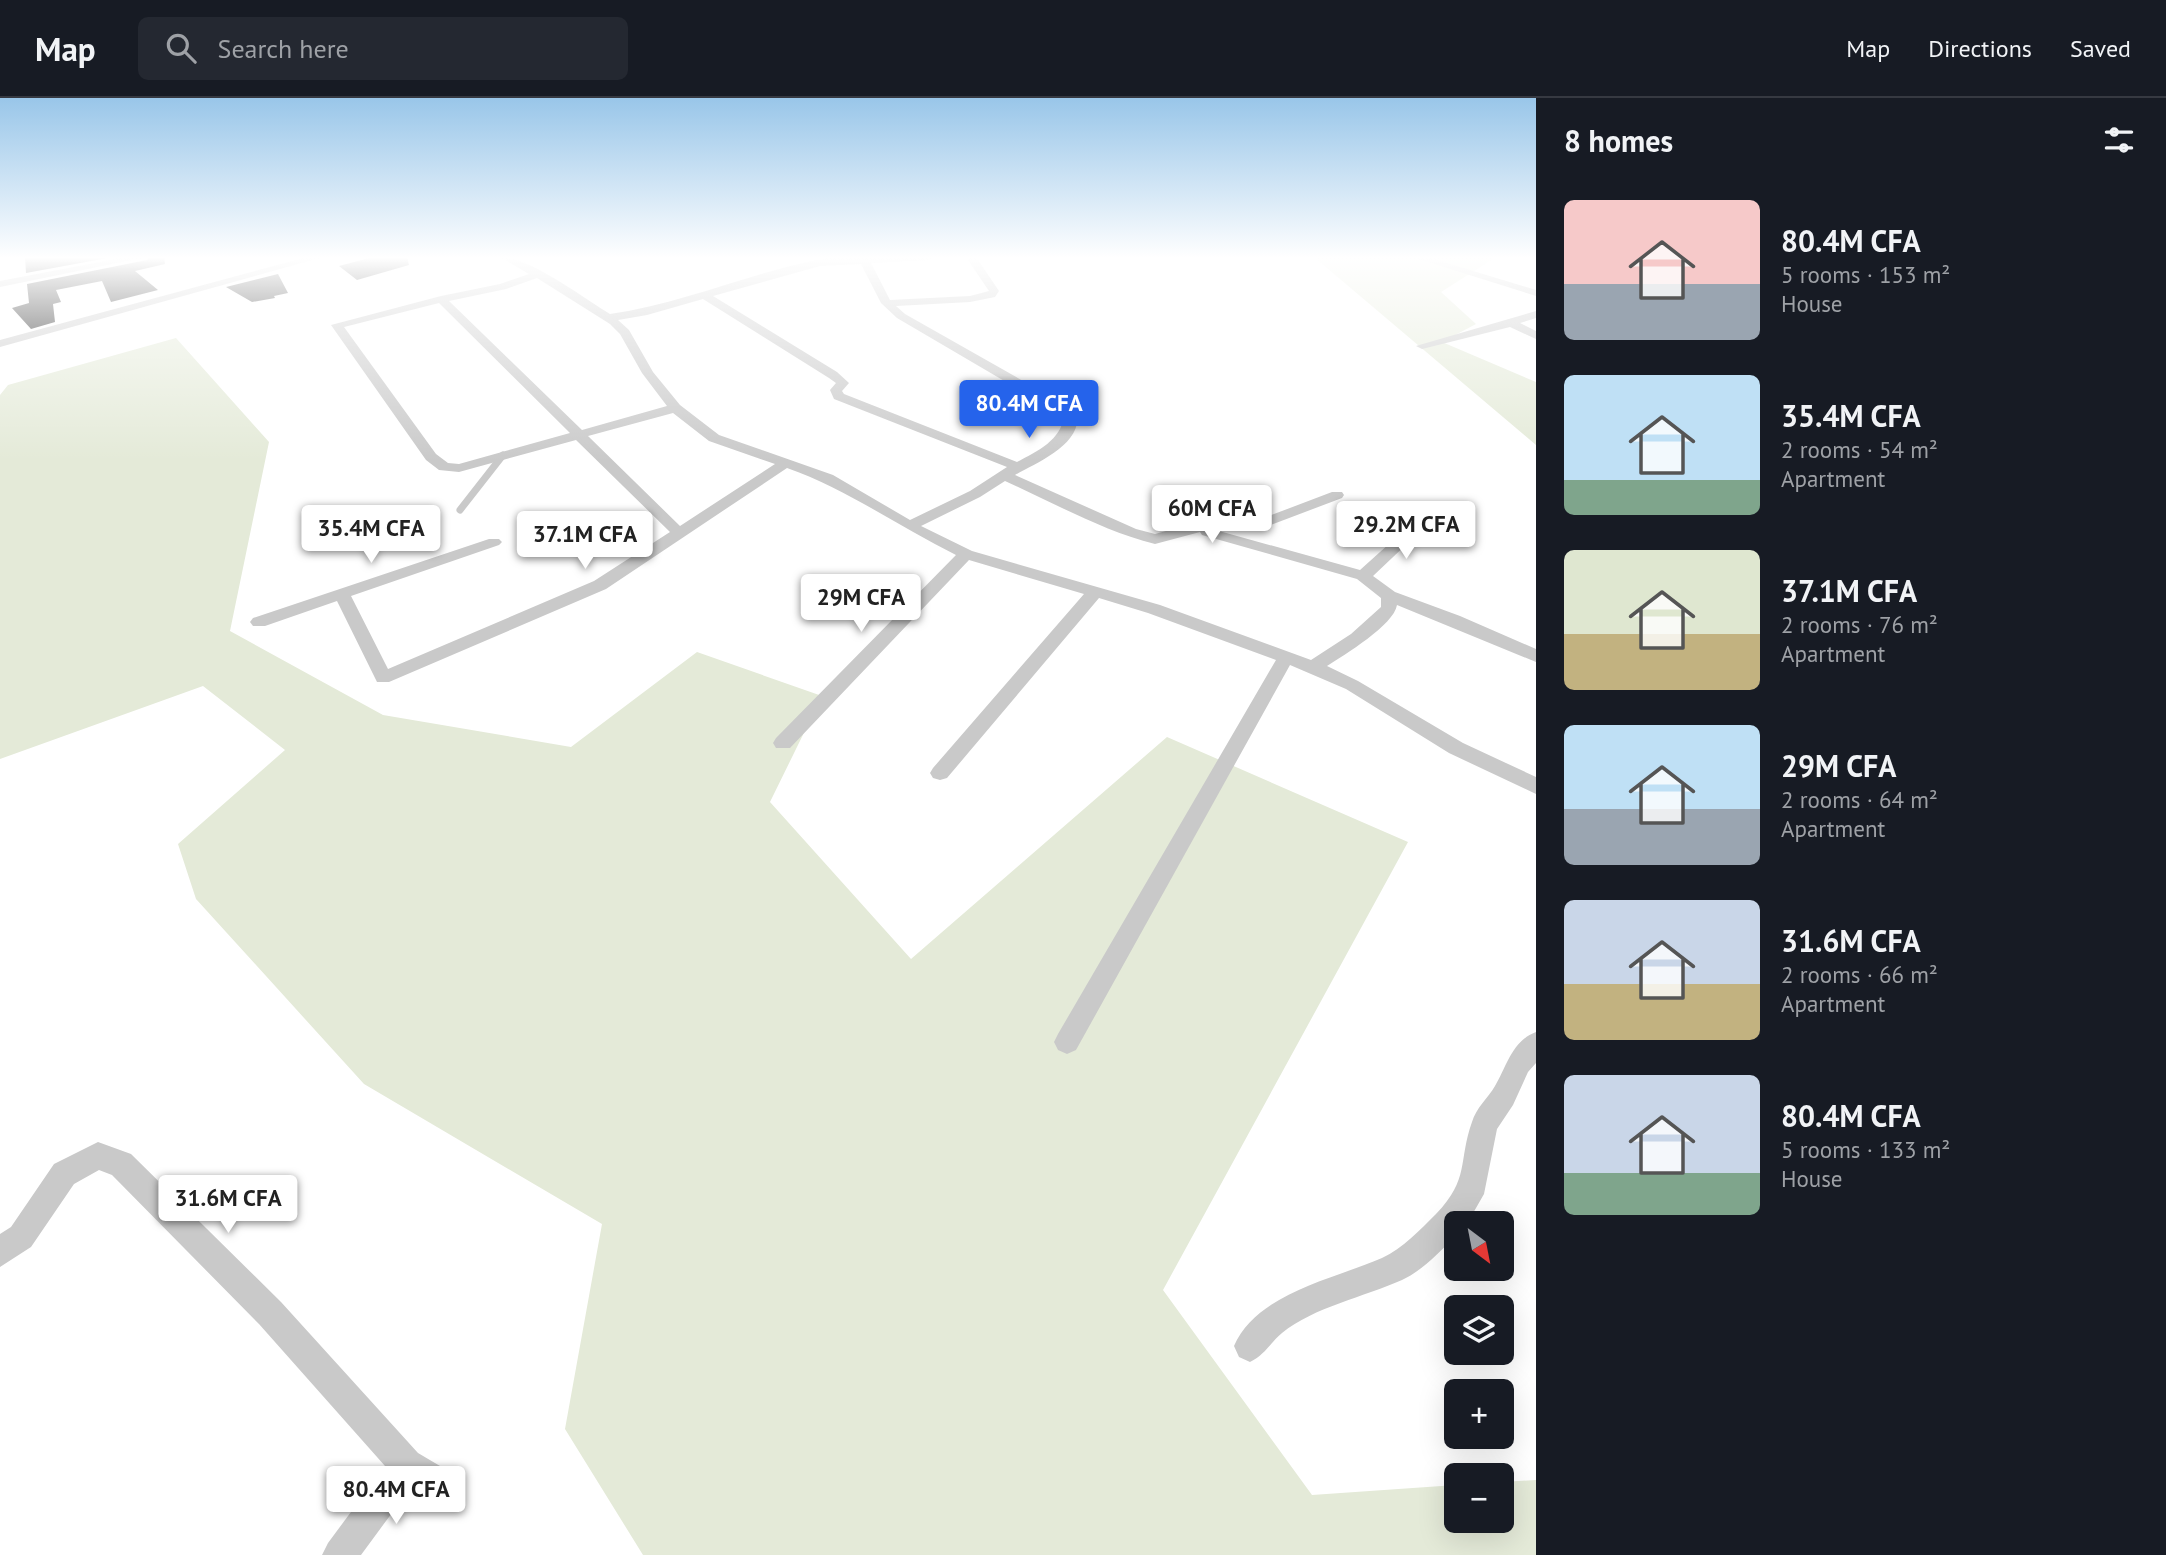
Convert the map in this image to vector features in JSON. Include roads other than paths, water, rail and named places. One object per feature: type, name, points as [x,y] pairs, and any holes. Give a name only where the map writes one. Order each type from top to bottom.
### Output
[{"type":"street","points":[[0,344],[71,325]]},
{"type":"street","points":[[337,325],[432,457],[444,467],[459,468],[675,408]]},
{"type":"street","points":[[468,325],[680,534]]},
{"type":"street","points":[[616,325],[625,332],[648,373],[675,408],[714,438],[828,478],[909,526],[967,554],[1154,609],[1313,667],[1352,685],[1456,748],[1536,786]]},
{"type":"street","points":[[752,325],[843,383],[836,390],[838,396],[1018,467]]},
{"type":"street","points":[[909,526],[975,494],[1051,448],[1067,433],[1072,424],[1071,414],[913,325]]},
{"type":"street","points":[[1422,346],[1503,325]]},
{"type":"street","points":[[1515,325],[1536,336]]},
{"type":"street","points":[[0,326],[17,340]]},
{"type":"street","points":[[342,594],[383,678],[600,585],[787,462]]},
{"type":"street","points":[[1004,475],[1144,537],[1168,538],[1195,528],[1263,523],[1337,495]]},
{"type":"street","points":[[1363,576],[1425,519]]},
{"type":"street","points":[[1195,528],[1363,576],[1389,596],[1454,620],[1536,656]]},
{"type":"street","points":[[259,622],[494,542]]},
{"type":"street","points":[[783,743],[967,554]]},
{"type":"street","points":[[940,773],[1094,593]]},
{"type":"street","points":[[1313,667],[1357,638],[1389,609],[1389,596]]},
{"type":"street","points":[[1067,1042],[1286,657]]},
{"type":"street","points":[[1250,1346],[1271,1322],[1314,1299],[1394,1268],[1423,1248],[1458,1212],[1470,1194],[1476,1174],[1484,1125],[1504,1096],[1519,1063],[1536,1044]]},
{"type":"street","points":[[0,1252],[20,1237],[64,1174],[98,1156],[121,1164],[270,1313],[406,1465],[445,1488]]},
{"type":"street","points":[[340,1555],[406,1465]]},
{"type":"lane","points":[[460,510],[503,455]]}]
